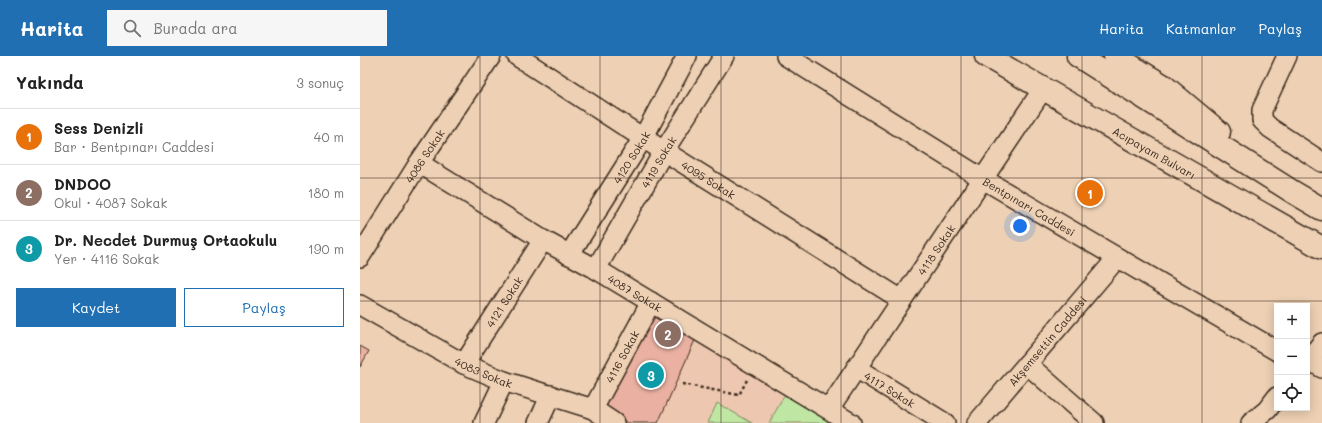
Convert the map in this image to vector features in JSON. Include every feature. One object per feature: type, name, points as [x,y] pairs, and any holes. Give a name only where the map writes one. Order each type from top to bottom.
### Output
[{"type":"main road","name":"Acıpayam Bulvarı","points":[[986,56],[1043,90],[1322,248]]},
{"type":"main road","points":[[1078,56],[1322,209]]},
{"type":"main road","points":[[1115,56],[1164,86],[1293,192],[1322,197]]},
{"type":"street","name":"4086 Sokak","points":[[360,257],[419,163],[491,56]]},
{"type":"street","name":"4095 Sokak","points":[[517,56],[642,138],[902,300]]},
{"type":"street","name":"4120 Sokak","points":[[569,255],[642,138],[687,56]]},
{"type":"street","name":"4119 Sokak","points":[[596,269],[664,151],[724,56]]},
{"type":"street","name":"Bentpınarı Caddesi","points":[[786,56],[983,179],[1274,349]]},
{"type":"street","points":[[1287,56],[1262,110],[1262,120],[1270,128],[1322,162]]},
{"type":"street","name":"4118 Sokak","points":[[829,409],[1043,90]]},
{"type":"street","name":"4087 Sokak","points":[[419,163],[543,240],[596,269],[851,423]]},
{"type":"street","name":"4121 Sokak","points":[[464,364],[543,240]]},
{"type":"street","name":"Akşemsettin Caddesi","points":[[977,423],[1117,258]]},
{"type":"street","name":"4116 Sokak","points":[[593,409],[651,302]]},
{"type":"street","name":"4083 Sokak","points":[[360,305],[464,364],[504,380],[593,409],[614,423]]},
{"type":"street","points":[[1027,364],[1094,423]]},
{"type":"street","name":"4117 Sokak","points":[[856,368],[945,423]]},
{"type":"street","points":[[484,423],[504,380]]},
{"type":"street","points":[[538,423],[551,395]]},
{"type":"street","points":[[1251,423],[1274,401]]},
{"type":"path","points":[[682,384],[739,394],[755,365]]},
{"type":"shaded area","points":[[651,302],[790,386],[769,423],[615,423],[593,409]]},
{"type":"green space","points":[[787,391],[839,423],[769,423]]},
{"type":"green space","points":[[717,403],[752,423],[708,423]]},
{"type":"building","points":[[654,317],[695,340],[658,423],[628,423],[603,410]]},
{"type":"building","points":[[360,346],[369,351],[360,367]]},
{"type":"place","name":"Sess Denizli","points":[[1090,193]]},
{"type":"place","name":"DNDOO","points":[[668,334]]},
{"type":"place","name":"Dr. Necdet Durmuş Ortaokulu","points":[[651,375]]}]
